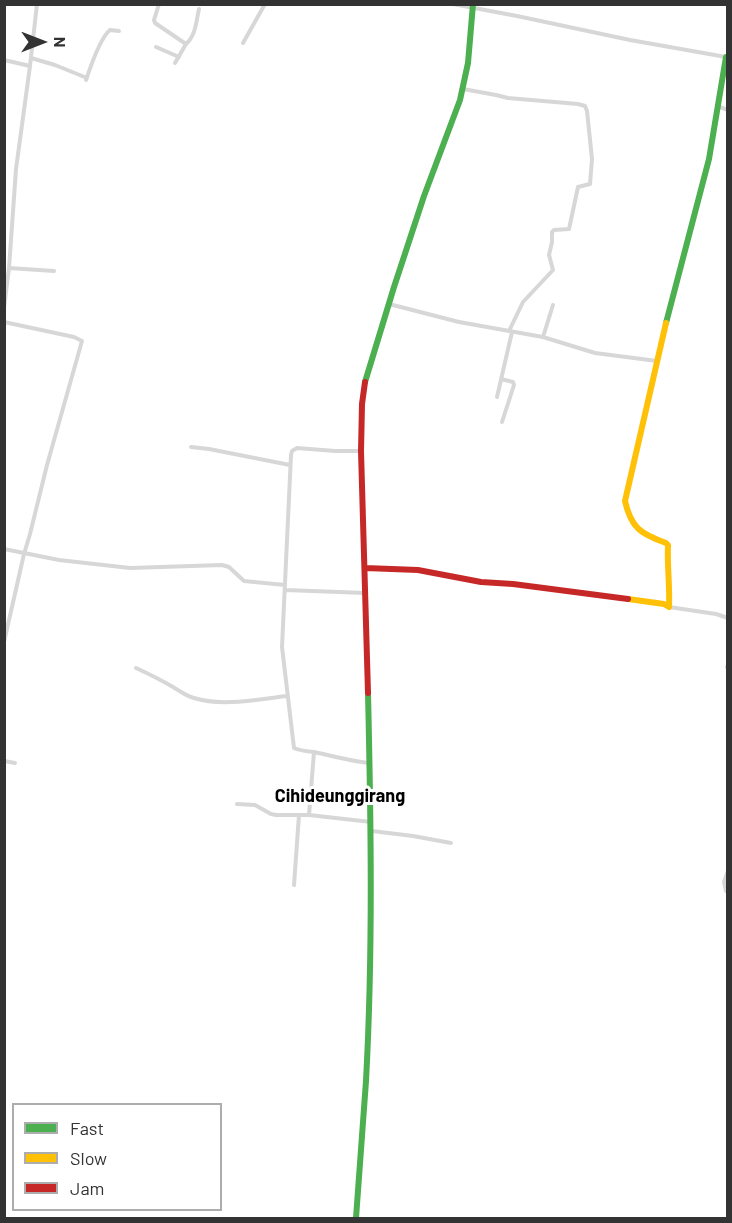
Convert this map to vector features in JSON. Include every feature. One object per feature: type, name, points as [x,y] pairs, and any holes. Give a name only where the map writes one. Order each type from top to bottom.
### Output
[{"type":"main road","points":[[356,1218],[366,1080],[371,904],[366,593],[361,451],[363,393],[388,304],[463,89],[468,63],[473,6]]},
{"type":"main road","points":[[365,568],[418,570],[481,582],[513,584],[664,604],[669,607],[668,545],[640,532],[628,512],[625,501],[657,361],[709,159],[727,57]]},
{"type":"street","points":[[4,308],[16,169],[37,4]]},
{"type":"street","points":[[159,4],[155,23],[186,44]]},
{"type":"street","points":[[243,43],[266,4]]},
{"type":"street","points":[[453,4],[473,6],[573,28],[727,57]]},
{"type":"street","points":[[175,63],[194,34],[199,9]]},
{"type":"street","points":[[31,58],[55,65],[87,79],[107,32],[119,31]]},
{"type":"street","points":[[156,46],[179,57]]},
{"type":"street","points":[[4,60],[30,66]]},
{"type":"street","points":[[463,89],[508,98],[585,106],[592,159],[590,184],[578,187],[569,229],[552,232],[549,255],[554,268],[523,302],[510,332],[497,397]]},
{"type":"street","points":[[717,106],[728,110]]},
{"type":"street","points":[[9,268],[54,271]]},
{"type":"street","points":[[388,304],[459,322],[543,338],[595,353],[657,361]]},
{"type":"street","points":[[543,338],[553,305]]},
{"type":"street","points":[[4,322],[74,337],[82,341],[46,465],[4,642]]},
{"type":"street","points":[[501,379],[513,382],[514,385],[502,422]]},
{"type":"street","points":[[191,447],[290,465]]},
{"type":"street","points":[[361,451],[334,452],[297,448],[292,451],[282,647],[294,748],[369,763]]},
{"type":"street","points":[[4,549],[63,561],[130,568],[222,565],[229,567],[244,581],[285,587],[366,593]]},
{"type":"street","points":[[669,607],[728,618]]},
{"type":"street","points":[[136,668],[201,700],[213,702],[287,696]]},
{"type":"street","points":[[309,815],[314,752]]},
{"type":"street","points":[[4,761],[15,763]]},
{"type":"street","points":[[237,804],[255,805],[276,815],[309,815],[371,822]]},
{"type":"street","points":[[294,885],[299,815]]},
{"type":"street","points":[[371,831],[451,843]]},
{"type":"street","points":[[728,871],[724,882],[728,892]]},
{"type":"traffic: fast","points":[[365,382],[424,196],[460,100],[468,63],[473,4]]},
{"type":"traffic: fast","points":[[666,323],[709,159],[726,57]]},
{"type":"traffic: fast","points":[[356,1218],[366,1081],[370,984],[371,838],[368,693]]},
{"type":"traffic: slow","points":[[628,599],[664,604],[669,607],[668,545],[638,529],[630,518],[625,501],[666,323]]},
{"type":"traffic: jam","points":[[365,382],[361,451],[368,693]]},
{"type":"traffic: jam","points":[[365,568],[418,570],[481,582],[628,599]]},
{"type":"district","name":"Cihideunggirang","points":[[340,796]]}]
